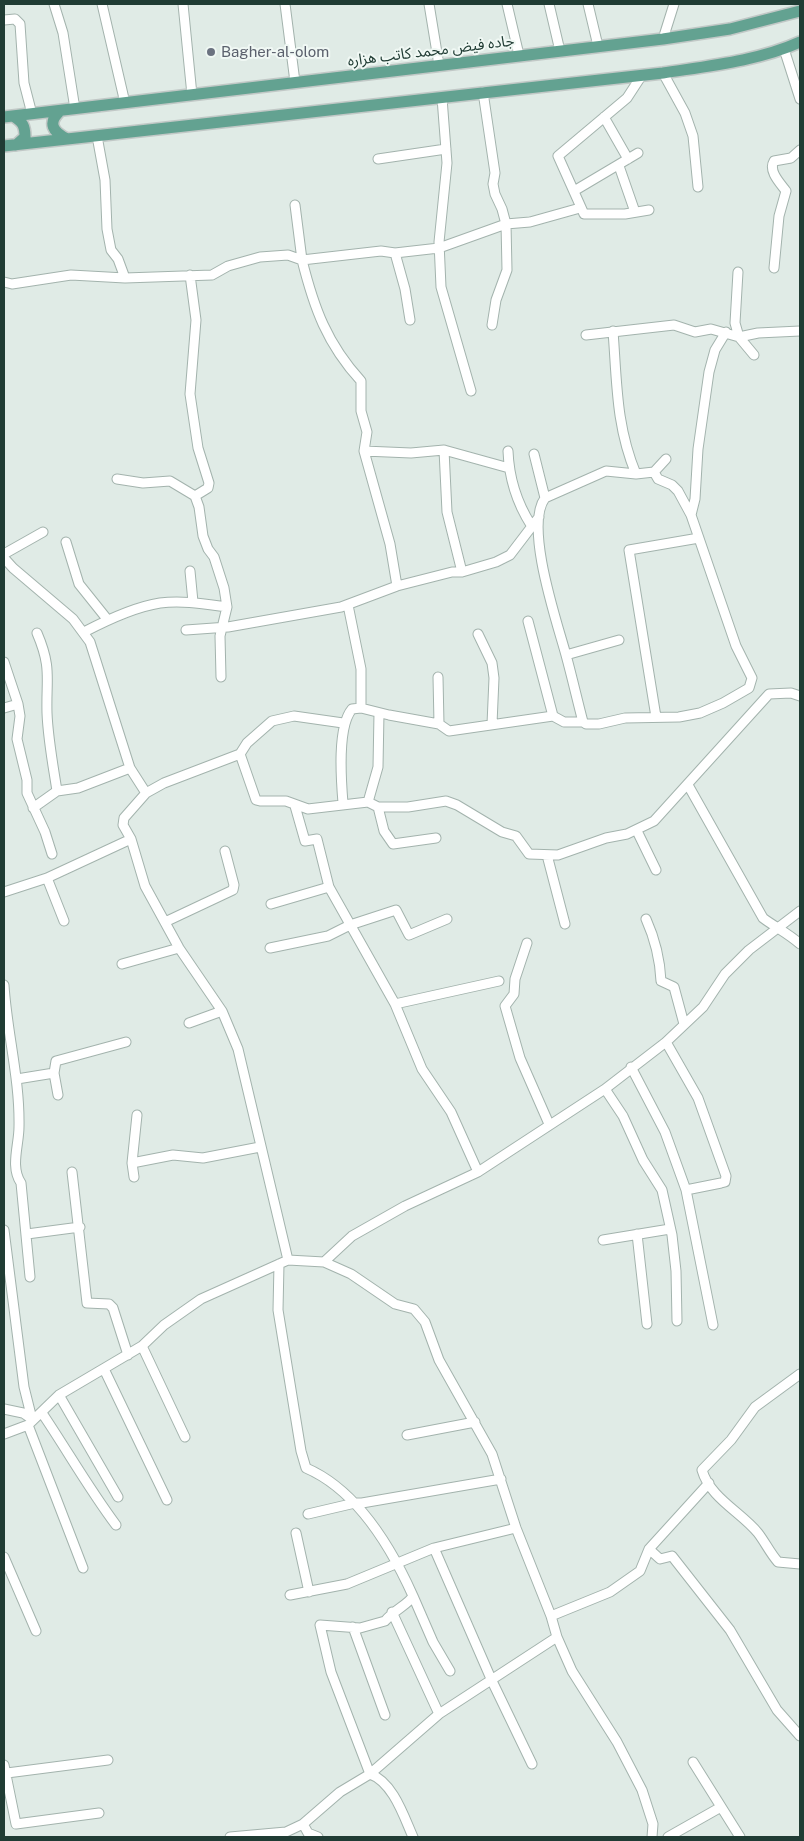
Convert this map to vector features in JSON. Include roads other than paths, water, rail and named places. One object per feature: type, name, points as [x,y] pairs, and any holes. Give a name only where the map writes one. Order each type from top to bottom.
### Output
[{"type":"main road","name":"جاده فیض محمد کاتب هزاره","points":[[8,117],[663,39],[730,30],[800,11]]},
{"type":"main road","points":[[4,146],[663,73],[715,65],[784,49],[800,42]]},
{"type":"main road","points":[[60,110],[53,117],[52,125],[56,133],[68,139]]},
{"type":"main road","points":[[8,117],[20,120],[25,127],[25,137],[16,145]]},
{"type":"street","points":[[54,4],[63,33],[75,109]]},
{"type":"street","points":[[102,4],[125,103]]},
{"type":"street","points":[[182,4],[192,95]]},
{"type":"street","points":[[285,4],[295,82]]},
{"type":"street","points":[[429,4],[439,65]]},
{"type":"street","points":[[507,4],[518,55]]},
{"type":"street","points":[[549,4],[560,51]]},
{"type":"street","points":[[588,4],[598,46]]},
{"type":"street","points":[[663,39],[674,4]]},
{"type":"street","points":[[4,20],[15,19],[20,24],[24,83],[32,114]]},
{"type":"street","points":[[784,49],[800,99]]},
{"type":"street","points":[[663,73],[685,113],[693,136],[698,187]]},
{"type":"street","points":[[642,75],[627,98],[558,156],[584,214],[649,210]]},
{"type":"street","points":[[483,92],[496,174],[493,184],[506,224],[506,270],[496,300],[492,325]]},
{"type":"street","points":[[442,98],[446,149],[445,193],[441,214],[439,248],[441,288],[471,392]]},
{"type":"street","points":[[604,117],[628,158]]},
{"type":"street","points":[[97,136],[105,180],[107,229],[111,250],[118,259],[125,278]]},
{"type":"street","points":[[378,159],[446,149]]},
{"type":"street","points":[[774,268],[779,216],[786,191],[772,170],[772,165],[774,161],[791,158],[800,150]]},
{"type":"street","points":[[574,191],[638,153]]},
{"type":"street","points":[[618,166],[635,212]]},
{"type":"street","points":[[295,205],[302,260],[326,334],[347,366],[361,381],[360,404],[367,432],[364,451],[390,544],[397,586]]},
{"type":"street","points":[[4,282],[12,284],[71,276],[125,278],[190,274],[212,275],[228,266],[260,257],[288,255],[302,260],[381,251],[395,253],[439,248],[506,224],[530,222],[580,208]]},
{"type":"street","points":[[395,253],[405,289],[410,320]]},
{"type":"street","points":[[738,272],[734,312],[739,337],[754,355]]},
{"type":"street","points":[[190,274],[196,320],[190,394],[198,448],[209,483],[208,488],[195,496]]},
{"type":"street","points":[[586,335],[674,325],[695,332],[711,329],[739,337],[758,333],[800,331]]},
{"type":"street","points":[[613,331],[617,400],[623,438],[636,474]]},
{"type":"street","points":[[691,515],[695,500],[698,450],[709,372],[714,350],[726,332]]},
{"type":"street","points":[[364,451],[411,453],[444,450],[508,468]]},
{"type":"street","points":[[444,450],[447,512],[462,572]]},
{"type":"street","points":[[508,451],[508,468],[522,512],[531,525]]},
{"type":"street","points":[[534,454],[544,498],[539,517],[542,568],[583,722]]},
{"type":"street","points":[[544,498],[606,471],[636,474],[654,472],[666,459]]},
{"type":"street","points":[[342,803],[343,724],[352,709],[361,708],[439,724],[449,731],[553,716],[564,722],[599,724],[624,718],[679,718],[700,713],[723,704],[749,688],[752,678],[736,646],[691,515],[672,485],[658,479],[654,472]]},
{"type":"street","points":[[117,479],[143,483],[170,481],[195,496],[200,507],[203,536],[219,570],[226,607],[221,628],[221,677]]},
{"type":"street","points":[[186,630],[221,628],[348,605],[397,586],[452,572],[462,572],[496,562],[510,555],[531,525],[539,517]]},
{"type":"street","points":[[4,554],[43,532]]},
{"type":"street","points":[[656,717],[628,550],[699,538]]},
{"type":"street","points":[[66,542],[79,584],[107,619]]},
{"type":"street","points":[[4,558],[84,632],[90,642],[103,678],[130,768],[146,793]]},
{"type":"street","points":[[190,571],[192,602]]},
{"type":"street","points":[[84,632],[107,619],[160,603],[192,602],[226,607]]},
{"type":"street","points":[[348,605],[361,669],[361,708]]},
{"type":"street","points":[[528,621],[553,716]]},
{"type":"street","points":[[37,633],[49,669],[47,713],[57,790]]},
{"type":"street","points":[[478,634],[492,663],[494,678],[492,724]]},
{"type":"street","points":[[566,655],[619,640]]},
{"type":"street","points":[[4,662],[18,704],[20,716],[17,739],[27,780],[27,793],[45,832],[52,854]]},
{"type":"street","points":[[438,677],[439,724]]},
{"type":"street","points":[[240,754],[256,800],[286,801],[295,806],[308,809],[342,803],[368,802],[378,807],[408,807],[446,800],[458,805],[502,832],[516,836],[529,854],[558,855],[606,838],[636,831],[654,821],[688,785],[696,772],[769,694],[791,693],[800,696]]},
{"type":"street","points":[[4,708],[18,704]]},
{"type":"street","points":[[368,802],[378,767],[379,712]]},
{"type":"street","points":[[288,1260],[238,1049],[222,1011],[180,948],[145,886],[131,839],[123,825],[124,818],[146,793],[164,782],[240,754],[247,743],[272,721],[294,716],[343,724]]},
{"type":"street","points":[[33,808],[57,790],[78,788],[130,768]]},
{"type":"street","points":[[688,785],[763,918],[777,929],[790,935],[800,944]]},
{"type":"street","points":[[295,806],[305,841],[317,839],[329,887],[395,1004],[422,1069],[451,1112],[478,1172]]},
{"type":"street","points":[[378,807],[384,831],[393,844],[436,838]]},
{"type":"street","points":[[636,831],[656,870]]},
{"type":"street","points":[[4,892],[46,878],[131,839]]},
{"type":"street","points":[[165,922],[233,890],[234,885],[225,851]]},
{"type":"street","points":[[547,855],[565,924]]},
{"type":"street","points":[[46,878],[64,921]]},
{"type":"street","points":[[271,904],[329,887]]},
{"type":"street","points":[[270,948],[328,936],[350,925],[396,910],[410,935],[447,919]]},
{"type":"street","points":[[324,1262],[352,1236],[405,1206],[478,1172],[605,1089],[631,1067],[666,1042],[703,1007],[725,974],[749,950],[800,911]]},
{"type":"street","points":[[646,919],[652,931],[661,965],[661,981],[674,987],[684,1024]]},
{"type":"street","points":[[527,943],[515,978],[514,994],[504,1006],[520,1058],[549,1124]]},
{"type":"street","points":[[122,964],[180,948]]},
{"type":"street","points":[[395,1004],[499,981]]},
{"type":"street","points":[[4,985],[8,1025],[18,1079],[19,1128],[16,1176],[21,1184],[30,1277]]},
{"type":"street","points":[[189,1023],[222,1011]]},
{"type":"street","points":[[58,1095],[54,1074],[56,1061],[126,1042]]},
{"type":"street","points":[[666,1042],[698,1098],[726,1176],[725,1182],[686,1190]]},
{"type":"street","points":[[631,1067],[665,1132],[686,1190],[713,1325]]},
{"type":"street","points":[[18,1079],[54,1074]]},
{"type":"street","points":[[605,1089],[622,1116],[643,1160],[662,1190],[676,1270],[677,1321]]},
{"type":"street","points":[[134,1176],[132,1163],[137,1115]]},
{"type":"street","points":[[132,1163],[173,1154],[203,1158],[260,1147]]},
{"type":"street","points":[[72,1172],[80,1227],[87,1303],[109,1304],[113,1308],[128,1355]]},
{"type":"street","points":[[27,1234],[80,1227]]},
{"type":"street","points":[[603,1240],[670,1229]]},
{"type":"street","points":[[4,1230],[30,1422],[83,1568]]},
{"type":"street","points":[[637,1234],[647,1324]]},
{"type":"street","points":[[4,1434],[30,1422],[42,1413],[59,1395],[142,1346],[164,1325],[201,1299],[288,1260],[324,1262],[351,1274],[395,1304],[414,1309],[425,1322],[439,1360],[490,1448],[516,1528],[552,1616],[557,1637],[572,1670],[618,1742],[642,1790],[653,1824],[652,1837]]},
{"type":"street","points":[[279,1264],[278,1310],[300,1451],[306,1468],[315,1472],[354,1503],[376,1529],[413,1596],[433,1642],[450,1671]]},
{"type":"street","points":[[142,1346],[185,1437]]},
{"type":"street","points":[[104,1369],[167,1500]]},
{"type":"street","points":[[800,1374],[755,1407],[731,1440],[703,1466],[703,1473],[709,1483],[732,1511],[757,1533],[778,1562],[800,1564]]},
{"type":"street","points":[[59,1395],[118,1497]]},
{"type":"street","points":[[4,1409],[23,1412],[30,1422]]},
{"type":"street","points":[[42,1413],[81,1471],[95,1497],[116,1525]]},
{"type":"street","points":[[407,1435],[475,1422]]},
{"type":"street","points":[[308,1514],[354,1503],[501,1479]]},
{"type":"street","points":[[552,1616],[618,1587],[640,1571],[649,1549],[709,1483]]},
{"type":"street","points":[[290,1596],[347,1584],[395,1562],[434,1548],[516,1528]]},
{"type":"street","points":[[296,1533],[309,1592]]},
{"type":"street","points":[[434,1548],[492,1681],[532,1764]]},
{"type":"street","points":[[649,1549],[660,1559],[672,1556],[730,1630],[777,1710],[800,1736]]},
{"type":"street","points":[[4,1557],[36,1631]]},
{"type":"street","points":[[370,1774],[331,1672],[320,1625],[353,1628],[385,1622],[392,1612],[411,1600],[413,1596]]},
{"type":"street","points":[[392,1612],[439,1714]]},
{"type":"street","points":[[353,1628],[385,1714]]},
{"type":"street","points":[[230,1837],[286,1834],[302,1824],[340,1792],[370,1774],[439,1714],[557,1637]]},
{"type":"street","points":[[99,1813],[16,1824],[5,1769],[108,1760]]},
{"type":"street","points":[[693,1762],[740,1837]]},
{"type":"street","points":[[370,1774],[379,1777],[396,1800],[413,1837]]},
{"type":"street","points":[[668,1837],[721,1806]]},
{"type":"street","points":[[302,1824],[308,1833],[318,1837]]},
{"type":"place","name":"Bagher-al-olom","points":[[211,52]]}]
